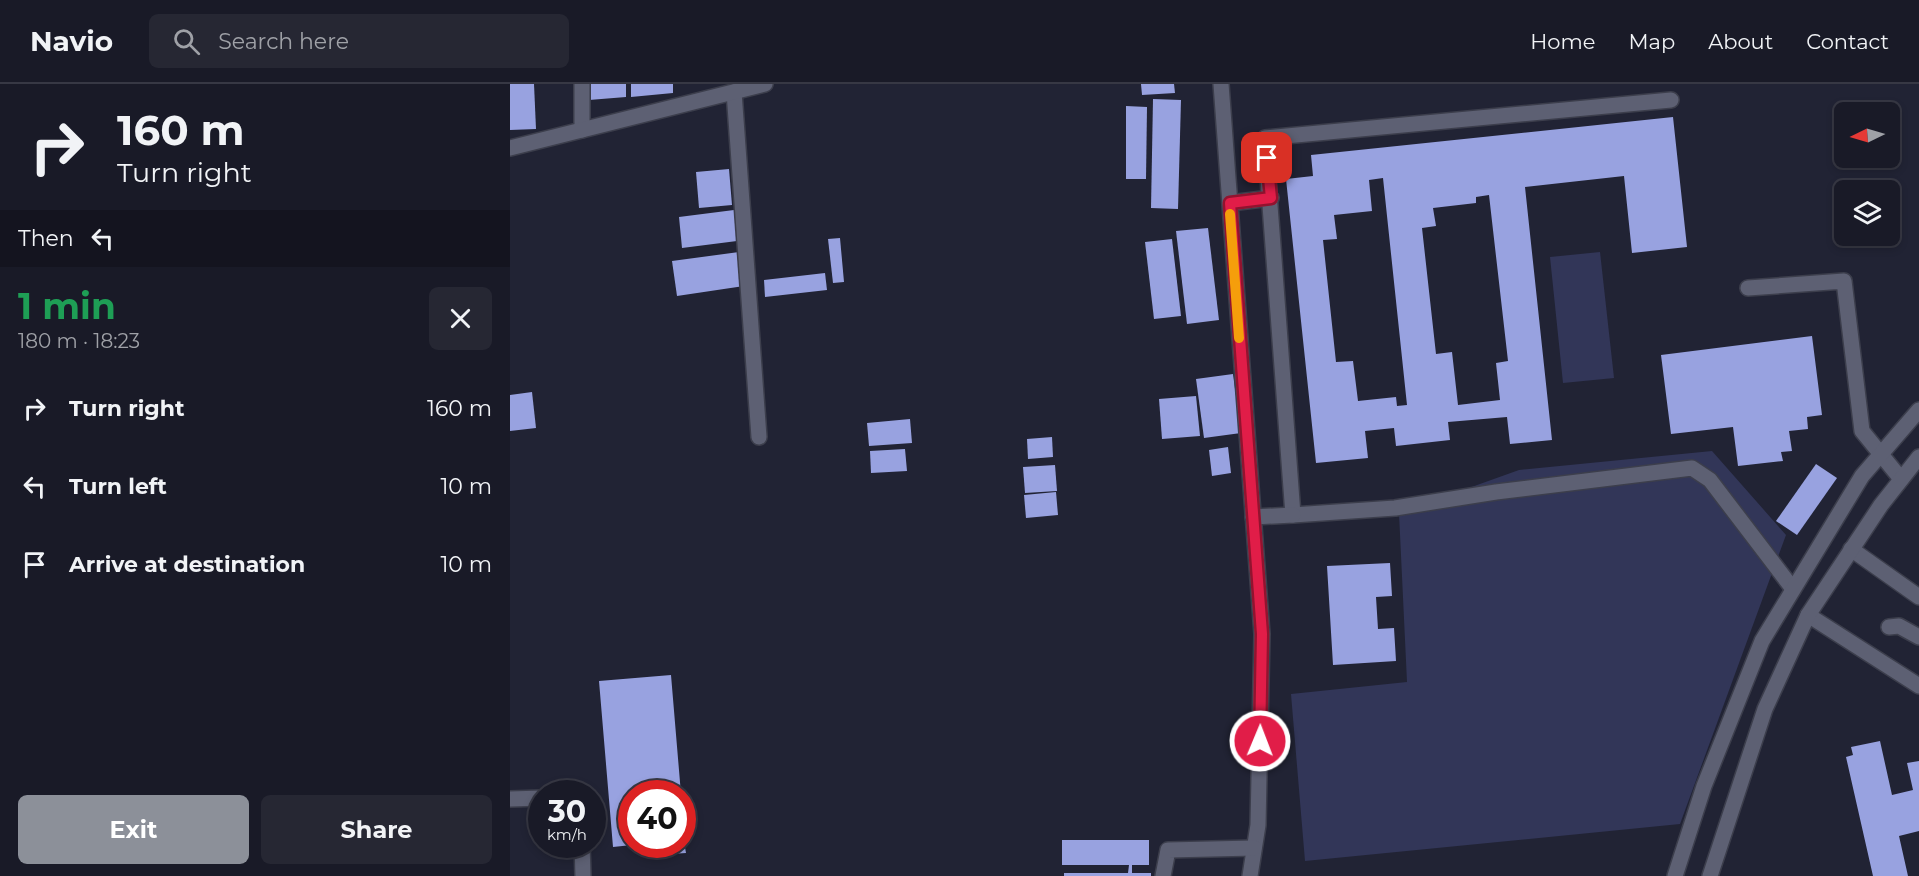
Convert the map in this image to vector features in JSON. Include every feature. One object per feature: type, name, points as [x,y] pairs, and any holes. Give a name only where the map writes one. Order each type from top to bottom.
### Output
[{"type":"street","points":[[582,84],[582,130]]},
{"type":"street","points":[[510,148],[765,84]]},
{"type":"street","points":[[1221,84],[1262,634],[1258,825],[1250,876]]},
{"type":"street","points":[[734,92],[759,437]]},
{"type":"street","points":[[1293,515],[1266,138],[1671,100]]},
{"type":"street","points":[[1230,203],[1271,198]]},
{"type":"street","points":[[1748,288],[1844,281],[1858,415],[1862,431],[1901,479]]},
{"type":"street","points":[[1675,876],[1704,786],[1762,641],[1862,476],[1919,410]]},
{"type":"street","points":[[1710,876],[1765,709],[1808,615],[1851,549],[1919,457]]},
{"type":"street","points":[[1253,516],[1395,508],[1496,492],[1692,468],[1710,480],[1793,589]]},
{"type":"street","points":[[1851,549],[1919,597]]},
{"type":"street","points":[[1808,615],[1919,686]]},
{"type":"street","points":[[1889,627],[1899,626],[1919,637]]},
{"type":"street","points":[[510,799],[528,798]]},
{"type":"street","points":[[1163,876],[1168,850],[1254,848]]},
{"type":"street","points":[[583,858],[584,876]]},
{"type":"shaded area","points":[[1600,252],[1614,378],[1563,383],[1550,257]]},
{"type":"shaded area","points":[[1712,451],[1786,535],[1680,824],[1305,861],[1291,694],[1407,682],[1399,513],[1519,470]]},
{"type":"building","points":[[510,84],[534,84],[536,129],[510,130]]},
{"type":"building","points":[[588,84],[626,84],[626,97],[589,100]]},
{"type":"building","points":[[631,84],[673,84],[673,93],[631,97]]},
{"type":"building","points":[[1141,84],[1174,84],[1175,93],[1142,95]]},
{"type":"building","points":[[1153,99],[1181,100],[1178,209],[1151,208]]},
{"type":"building","points":[[1126,106],[1147,107],[1146,179],[1126,179]]},
{"type":"building","points":[[1673,117],[1687,247],[1632,253],[1624,176],[1525,187],[1552,440],[1510,444],[1507,417],[1448,422],[1450,440],[1396,446],[1394,428],[1365,431],[1368,458],[1316,463],[1286,179],[1313,176],[1311,155]],"holes":[[[1383,178],[1407,405],[1397,406],[1396,397],[1358,401],[1353,361],[1336,362],[1323,240],[1337,239],[1334,215],[1372,211],[1369,180]],[[1489,195],[1508,361],[1496,363],[1500,400],[1458,405],[1452,352],[1436,354],[1422,228],[1436,226],[1433,208],[1476,203],[1476,197]]]},
{"type":"building","points":[[729,169],[732,205],[699,208],[696,172]]},
{"type":"building","points":[[734,210],[737,241],[682,248],[679,217]]},
{"type":"building","points":[[1208,228],[1219,320],[1187,324],[1176,231]]},
{"type":"building","points":[[840,238],[844,282],[833,283],[828,239]]},
{"type":"building","points":[[1172,239],[1181,316],[1154,319],[1145,242]]},
{"type":"building","points":[[739,252],[744,286],[677,296],[672,261]]},
{"type":"building","points":[[825,273],[827,290],[765,297],[764,280]]},
{"type":"building","points":[[1812,336],[1822,415],[1807,417],[1808,429],[1789,431],[1792,451],[1781,452],[1783,461],[1738,466],[1733,427],[1671,434],[1661,355]]},
{"type":"building","points":[[1233,374],[1241,433],[1204,438],[1196,379]]},
{"type":"building","points":[[532,392],[536,428],[510,431],[510,395]]},
{"type":"building","points":[[1196,396],[1200,436],[1162,439],[1159,399]]},
{"type":"building","points":[[910,419],[912,443],[869,446],[867,423]]},
{"type":"building","points":[[1052,437],[1053,457],[1028,459],[1027,439]]},
{"type":"building","points":[[1228,447],[1231,473],[1212,476],[1209,450]]},
{"type":"building","points":[[905,449],[907,471],[871,473],[870,451]]},
{"type":"building","points":[[1816,464],[1837,478],[1797,535],[1776,521]]},
{"type":"building","points":[[1055,465],[1057,491],[1025,493],[1023,467]]},
{"type":"building","points":[[1056,492],[1058,515],[1026,518],[1024,495]]},
{"type":"building","points":[[1390,563],[1392,596],[1376,597],[1378,629],[1394,628],[1396,661],[1333,665],[1327,566]]},
{"type":"building","points":[[671,675],[680,780],[618,780],[618,846],[613,847],[599,681]]},
{"type":"building","points":[[1880,741],[1892,795],[1913,790],[1907,763],[1919,761],[1919,831],[1899,836],[1908,876],[1873,876],[1846,757],[1853,755],[1851,747]]},
{"type":"building","points":[[1062,840],[1149,840],[1149,865],[1132,865],[1132,873],[1151,873],[1151,876],[1064,876],[1064,873],[1128,873],[1129,865],[1062,865]]},
{"type":"slow traffic","points":[[1230,214],[1239,338]]},
{"type":"route","points":[[1260,741],[1262,634],[1230,203],[1271,198],[1267,158]]}]
